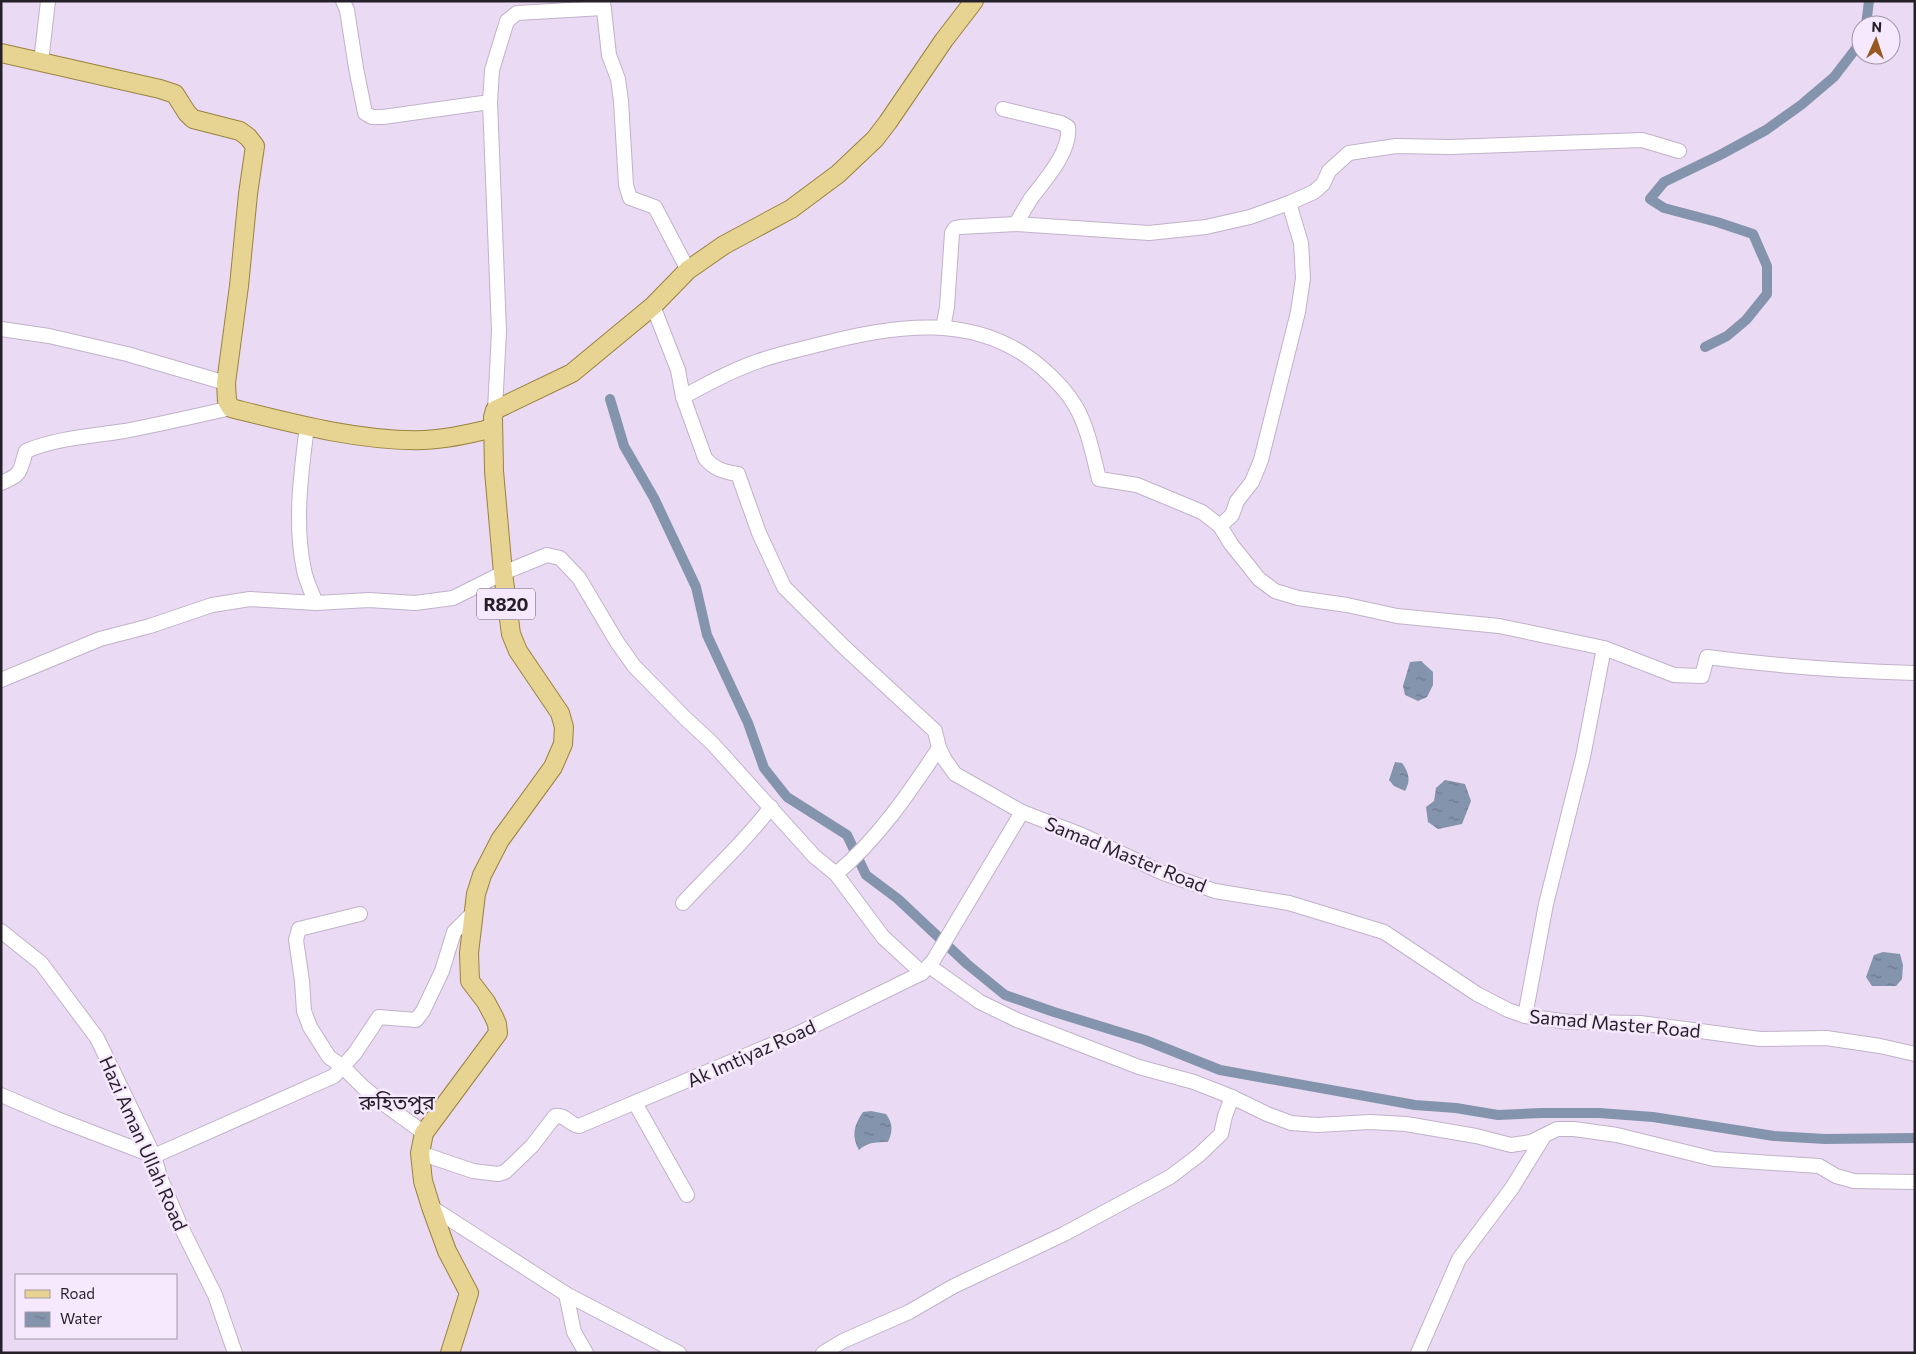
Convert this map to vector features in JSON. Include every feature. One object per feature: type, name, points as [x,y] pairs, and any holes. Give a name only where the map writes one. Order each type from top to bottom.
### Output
[{"type":"main road","points":[[495,410],[572,374],[653,306],[688,270],[724,245],[791,209],[838,174],[875,138],[888,122],[944,40],[974,1]]},
{"type":"main road","points":[[1,53],[175,94],[193,119],[240,131],[255,146],[226,383],[227,401],[231,408],[307,426],[392,439],[425,440],[455,437],[493,428]]},
{"type":"main road","name":"R820","points":[[450,1353],[470,1293],[447,1251],[431,1207],[423,1181],[420,1153],[424,1133],[498,1033],[494,1017],[470,980],[469,954],[473,913],[482,875],[500,840],[553,767],[564,744],[564,727],[560,713],[518,651],[511,634],[503,573],[493,428],[495,410]]},
{"type":"street","points":[[41,62],[48,1]]},
{"type":"street","points":[[343,1],[347,10],[365,113],[372,117],[383,117],[490,102]]},
{"type":"street","points":[[495,410],[499,331],[490,102],[494,62],[507,21],[516,7],[603,5],[610,55],[618,79],[626,185],[630,198],[655,207],[688,270]]},
{"type":"street","points":[[1003,110],[1068,126],[1069,135],[1048,178],[1031,198],[1016,224]]},
{"type":"street","points":[[943,328],[947,307],[952,233],[955,228],[1016,224],[1149,233],[1206,226],[1250,217],[1314,192],[1323,184],[1329,171],[1350,153],[1376,148],[1642,140],[1679,151]]},
{"type":"street","points":[[1220,526],[1232,516],[1237,500],[1252,482],[1261,460],[1298,312],[1303,278],[1301,243],[1288,203]]},
{"type":"street","name":"Samad Master Road","points":[[653,306],[678,370],[684,397],[705,458],[711,465],[722,471],[738,474],[759,533],[784,587],[845,648],[935,731],[944,760],[955,774],[1022,812],[1082,835],[1163,873],[1215,890],[1288,903],[1384,932],[1477,994],[1508,1010],[1525,1016],[1569,1022],[1640,1023],[1760,1039],[1826,1038],[1880,1046],[1915,1054]]},
{"type":"street","points":[[684,397],[712,380],[759,361],[865,333],[900,328],[957,329],[996,339],[1027,356],[1058,382],[1076,407],[1087,435],[1099,479],[1137,485],[1202,512],[1220,526],[1231,544],[1259,579],[1276,590],[1298,598],[1347,605],[1397,616],[1499,626],[1604,648],[1674,675],[1702,676],[1707,657],[1767,665],[1915,673]]},
{"type":"street","points":[[1,329],[49,336],[127,354],[226,383]]},
{"type":"street","points":[[1,483],[17,476],[21,471],[26,452],[37,447],[231,408]]},
{"type":"street","points":[[307,426],[302,472],[300,541],[304,572],[316,603]]},
{"type":"street","points":[[1,680],[100,639],[150,626],[212,605],[250,598],[316,603],[369,600],[415,603],[453,598],[503,573],[547,555],[560,558],[579,578],[617,642],[634,666],[712,743],[772,807],[808,850],[836,874],[883,937],[980,1002],[1017,1020],[1139,1067],[1194,1082],[1291,1123],[1316,1125],[1370,1122],[1406,1124],[1476,1136],[1510,1145],[1532,1142],[1557,1129],[1591,1130],[1714,1159],[1819,1166],[1836,1176],[1854,1181],[1915,1182]]},
{"type":"street","points":[[1525,1016],[1546,904],[1584,757],[1604,648]]},
{"type":"street","points":[[836,874],[863,848],[914,786],[939,748]]},
{"type":"street","points":[[683,903],[772,807]]},
{"type":"street","points":[[928,967],[1022,812]]},
{"type":"street","points":[[1,1094],[57,1119],[154,1156],[334,1076],[355,1053],[378,1017],[416,1020],[442,971],[454,932],[473,913]]},
{"type":"street","points":[[360,914],[299,929],[296,940],[304,1011],[310,1027],[329,1057],[343,1067],[363,1087],[424,1133]]},
{"type":"street","name":"Hazi Aman Ullah Road","points":[[1,931],[41,963],[97,1038],[154,1156],[160,1177],[181,1227],[215,1295],[235,1353]]},
{"type":"street","name":"Ak Imtiyaz Road","points":[[420,1153],[473,1170],[498,1174],[505,1172],[532,1146],[555,1116],[563,1116],[572,1124],[579,1126],[797,1034],[928,967]]},
{"type":"street","points":[[823,1353],[844,1341],[909,1312],[954,1286],[1064,1234],[1170,1177],[1199,1155],[1221,1134],[1232,1097]]},
{"type":"street","points":[[635,1103],[687,1195]]},
{"type":"street","points":[[1418,1353],[1459,1259],[1512,1188],[1544,1136]]},
{"type":"street","points":[[431,1207],[566,1294],[679,1353]]},
{"type":"street","points":[[566,1294],[574,1332],[586,1353]]},
{"type":"water","points":[[1421,661],[1433,672],[1433,685],[1427,697],[1418,701],[1405,695],[1403,686],[1410,662]]},
{"type":"water","points":[[1395,762],[1402,763],[1408,773],[1409,780],[1405,791],[1394,786],[1389,780]]},
{"type":"water","points":[[1445,780],[1465,784],[1471,801],[1462,824],[1438,829],[1428,822],[1426,807],[1434,801],[1436,788]]},
{"type":"water","points":[[1883,952],[1900,954],[1903,965],[1902,979],[1896,986],[1872,986],[1866,977],[1874,955]]},
{"type":"water","points":[[871,1111],[886,1114],[891,1124],[891,1134],[888,1142],[872,1143],[859,1150],[854,1135],[857,1121],[863,1112]]},
{"type":"waterway","points":[[1867,15],[1869,1]]},
{"type":"waterway","points":[[1705,347],[1727,336],[1746,320],[1767,294],[1767,266],[1753,234],[1664,208],[1650,199],[1664,182],[1766,130],[1801,105],[1834,77],[1851,55]]},
{"type":"waterway","points":[[610,399],[624,446],[654,498],[696,587],[707,635],[748,723],[764,768],[787,797],[847,835],[866,875],[898,899],[967,964],[1005,995],[1145,1040],[1220,1070],[1415,1105],[1456,1108],[1498,1115],[1599,1113],[1653,1117],[1774,1136],[1825,1139],[1915,1138]]},
{"type":"district","name":"রুহিতপুর","points":[[397,1101]]}]
